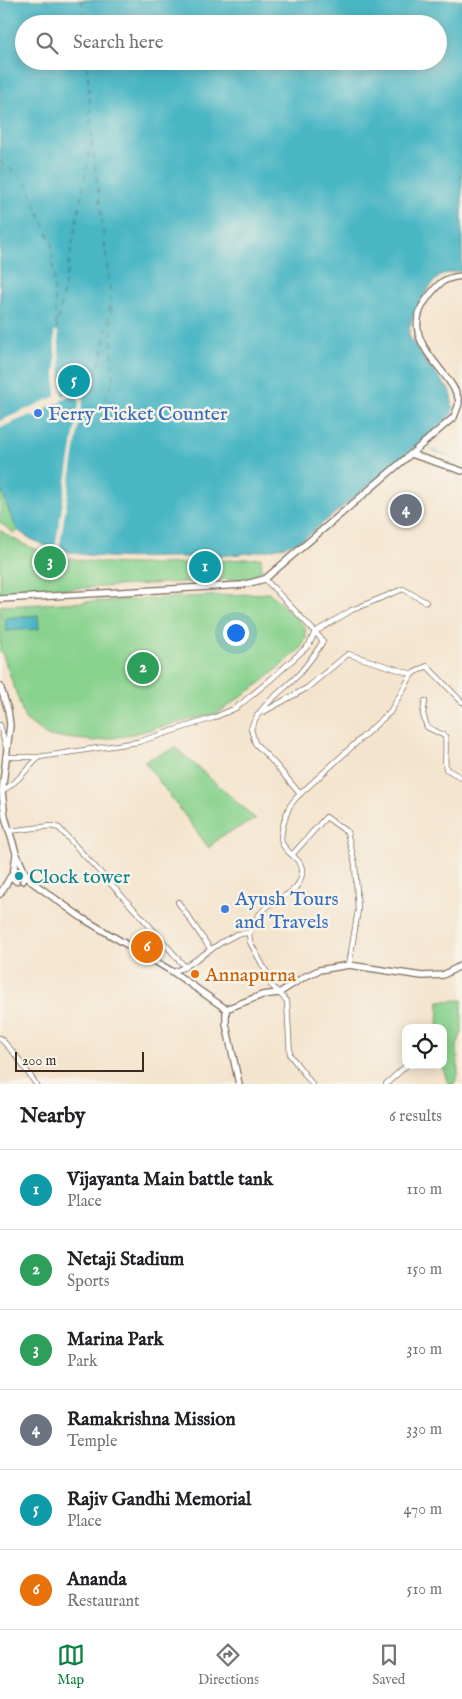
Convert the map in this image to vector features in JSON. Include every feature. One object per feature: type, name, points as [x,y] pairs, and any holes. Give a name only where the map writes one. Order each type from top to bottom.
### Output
[{"type":"main road","points":[[0,599],[242,585],[265,579],[454,417],[459,403],[455,390],[417,334],[417,327],[422,305],[439,283],[448,278],[462,276]]},
{"type":"main road","points":[[411,454],[462,471]]},
{"type":"main road","points":[[0,686],[8,710],[10,725],[1,792],[8,831],[25,873],[32,882],[82,918],[173,972],[226,1009]]},
{"type":"main road","points":[[16,853],[14,880],[32,882]]},
{"type":"main road","points":[[14,871],[25,873]]},
{"type":"main road","points":[[0,894],[14,871]]},
{"type":"main road","points":[[5,884],[20,881],[25,876],[25,873]]},
{"type":"main road","points":[[226,1009],[262,995],[279,993],[319,970],[349,965],[422,976],[443,975],[462,965]]},
{"type":"main road","points":[[226,1009],[226,1024],[239,1084]]},
{"type":"street","points":[[265,579],[323,641],[299,674],[257,716],[251,729],[255,742],[300,794]]},
{"type":"street","points":[[5,757],[39,757],[138,742],[213,718],[236,708],[309,644],[315,632],[352,610],[403,589],[426,602]]},
{"type":"street","points":[[257,716],[307,688],[348,654],[412,674]]},
{"type":"street","points":[[312,1084],[290,1055],[287,1001],[271,985],[269,977],[250,942],[248,932],[259,915],[269,906],[292,892],[302,876],[298,860],[282,844],[281,836],[290,806],[300,794],[390,712],[412,674],[427,666],[462,702]]},
{"type":"street","points":[[425,701],[423,714],[427,727],[445,736],[447,747],[446,769],[462,778]]},
{"type":"street","points":[[0,725],[6,747]]},
{"type":"street","points":[[1,792],[18,779],[39,757]]},
{"type":"street","points":[[292,854],[326,817],[347,832],[355,864],[358,910],[349,965]]},
{"type":"street","points":[[8,831],[51,826],[59,828],[185,967]]},
{"type":"street","points":[[178,902],[211,950]]},
{"type":"street","points":[[173,972],[185,967],[237,934],[248,932]]},
{"type":"street","points":[[0,1038],[14,1053],[36,1084]]},
{"type":"street","points":[[386,1084],[403,1069]]},
{"type":"green space","points":[[0,487],[18,531],[14,533],[0,523]]},
{"type":"green space","points":[[0,530],[23,544],[49,554],[78,560],[109,563],[172,564],[261,558],[262,571],[251,578],[0,593]]},
{"type":"green space","points":[[270,593],[305,627],[306,638],[300,649],[263,681],[218,713],[124,736],[95,741],[47,736],[25,719],[3,655],[0,652],[0,606]]},
{"type":"green space","points":[[176,748],[256,819],[220,837],[209,848],[144,761]]},
{"type":"green space","points":[[462,1000],[462,1032],[457,1046],[458,1075],[454,1084],[448,1084],[443,1069],[447,1069],[447,1024],[438,1024],[439,1001]]},
{"type":"water","points":[[0,0],[462,0],[462,271],[444,274],[434,281],[414,313],[409,330],[409,336],[426,362],[450,391],[453,408],[451,415],[305,538],[275,549],[200,557],[103,557],[78,554],[47,546],[20,532],[11,518],[0,487]]},
{"type":"water","points":[[38,615],[39,629],[6,631],[5,618]]},
{"type":"pier","points":[[58,331],[62,396],[76,390],[75,385],[70,381],[74,377],[78,380],[76,384],[81,389],[83,399],[59,550],[55,549],[79,404],[78,392],[46,408],[45,413],[41,417],[30,415],[0,428],[0,421],[56,396],[54,332]]},
{"type":"waterway","points":[[432,450],[462,461]]},
{"type":"ferry route","points":[[82,0],[83,15]]},
{"type":"ferry route","points":[[56,331],[92,139],[88,70]]},
{"type":"ferry route","points":[[88,413],[95,410],[102,403],[113,383],[111,297],[92,139]]},
{"type":"ferry route","points":[[0,161],[26,182],[52,244],[56,328]]},
{"type":"ferry route","points":[[82,393],[90,385],[100,363],[110,300]]},
{"type":"place","name":"Rajiv Gandhi Memorial","points":[[74,381]]},
{"type":"place","name":"Ferry Ticket Counter","points":[[38,413]]},
{"type":"place","name":"Ramakrishna Mission","points":[[406,510]]},
{"type":"place","name":"Marina Park","points":[[50,562]]},
{"type":"place","name":"Vijayanta Main battle tank","points":[[205,567]]},
{"type":"place","name":"Netaji Stadium","points":[[143,668]]},
{"type":"place","name":"Clock tower","points":[[19,876]]},
{"type":"place","name":"Ayush Tours and Travels","points":[[225,909]]},
{"type":"place","name":"Ananda","points":[[147,947]]},
{"type":"place","name":"Annapurna","points":[[195,974]]}]
